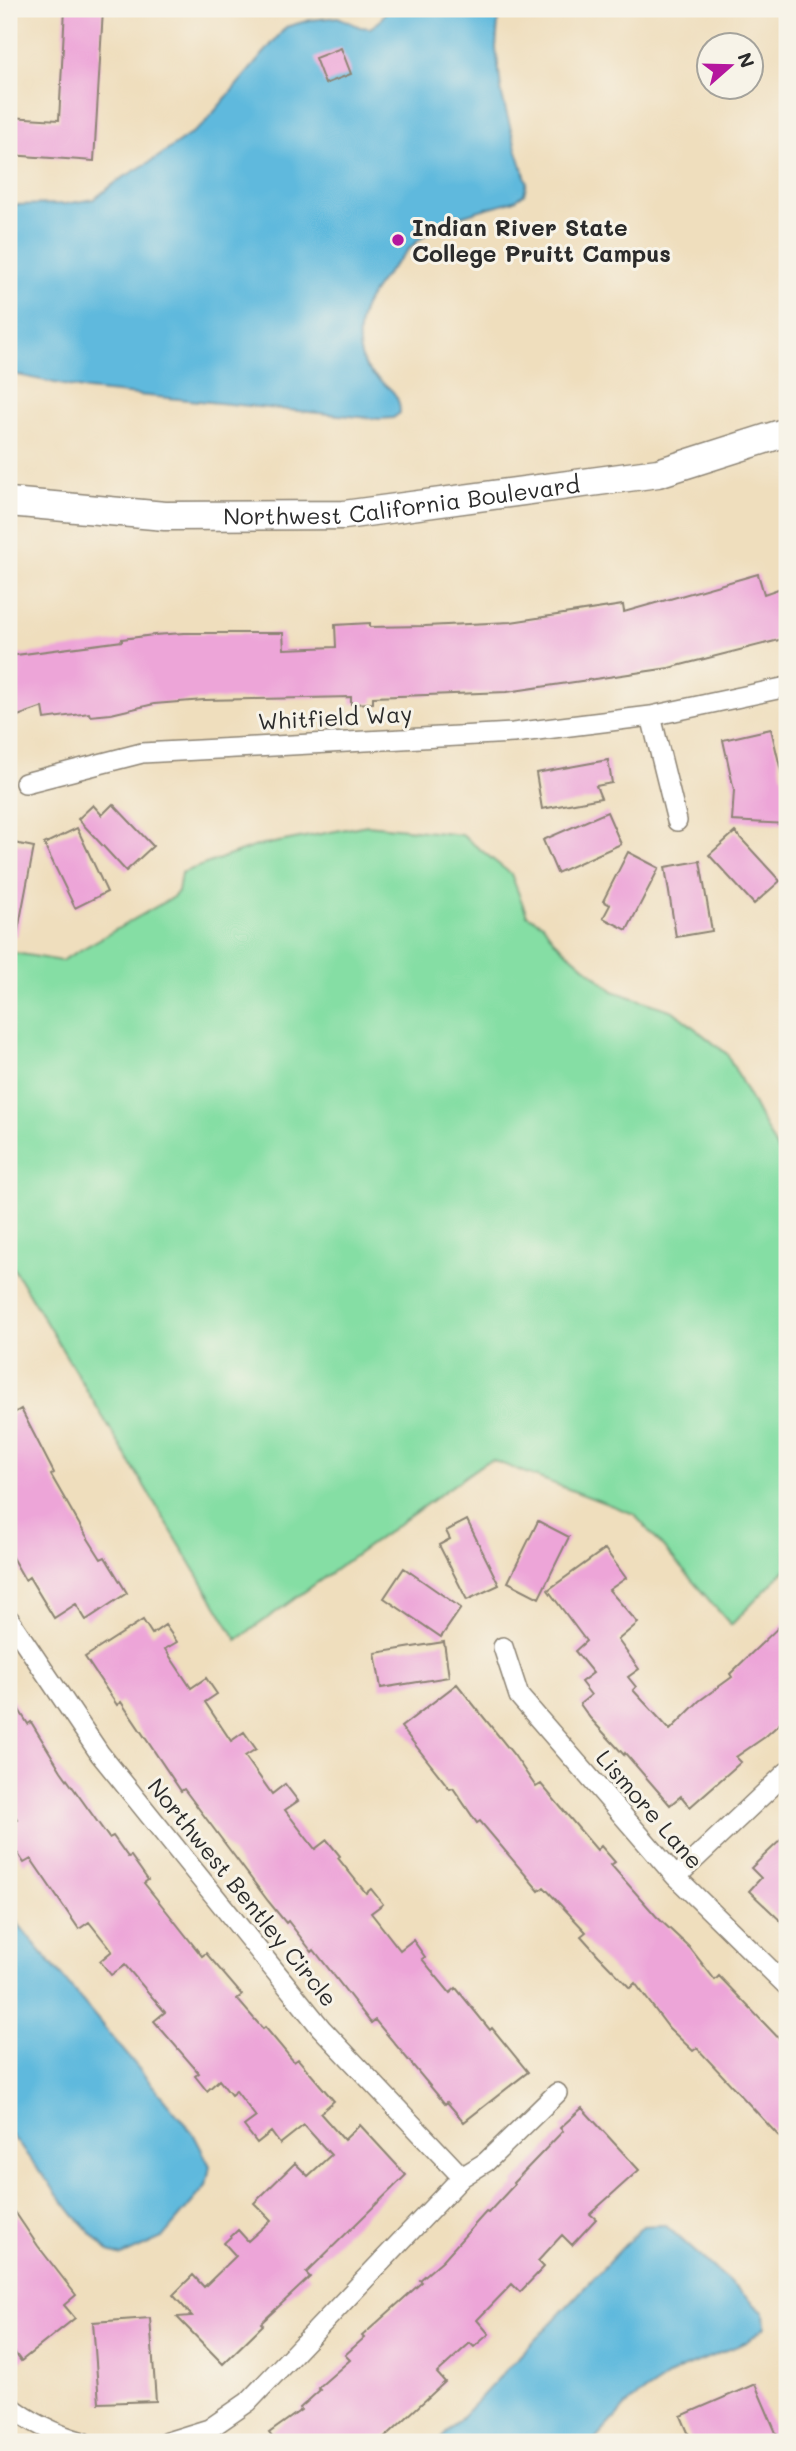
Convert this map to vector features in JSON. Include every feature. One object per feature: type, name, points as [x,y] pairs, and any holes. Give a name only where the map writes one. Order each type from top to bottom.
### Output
[{"type":"street","name":"Northwest California Boulevard","points":[[9,502],[165,516],[344,515],[658,473],[787,432]]},
{"type":"street","name":"Whitfield Way","points":[[25,783],[142,753],[513,733],[651,716],[787,687]]},
{"type":"street","points":[[651,716],[677,821]]},
{"type":"street","name":"Northwest Bentley Circle","points":[[9,1619],[100,1754],[321,2028],[462,2178]]},
{"type":"street","name":"Lismore Lane","points":[[503,1647],[519,1696],[676,1877],[787,1986]]},
{"type":"street","points":[[676,1877],[787,1772]]},
{"type":"street","points":[[167,2442],[209,2429],[248,2402],[462,2178],[486,2162],[557,2093]]},
{"type":"street","points":[[9,2404],[23,2417],[57,2434],[83,2442]]},
{"type":"green space","points":[[367,825],[462,835],[511,874],[527,915],[543,924],[554,940],[613,991],[673,1011],[727,1054],[787,1169],[787,1568],[731,1625],[634,1514],[492,1460],[484,1463],[237,1640],[9,1261],[9,952],[61,961],[173,897],[178,892],[181,873],[253,847]]},
{"type":"water","points":[[387,9],[499,9],[496,48],[502,96],[527,182],[524,194],[515,200],[456,218],[426,235],[414,244],[383,278],[368,300],[359,331],[361,356],[374,376],[392,390],[399,403],[400,413],[393,418],[380,419],[87,390],[9,373],[9,205],[65,204],[94,199],[203,125],[286,27],[310,20],[338,17],[360,27],[370,28],[380,21]]},
{"type":"water","points":[[9,1913],[194,2135],[210,2166],[206,2186],[162,2238],[122,2256],[109,2252],[74,2215],[9,2132]]},
{"type":"water","points":[[665,2225],[764,2313],[765,2327],[745,2343],[678,2370],[631,2401],[593,2442],[438,2442],[643,2226]]},
{"type":"building","points":[[65,9],[103,10],[94,161],[9,155],[9,117],[59,120]]},
{"type":"building","points":[[341,48],[351,74],[325,84],[315,58]]},
{"type":"building","points":[[758,574],[764,594],[787,586],[787,638],[669,668],[507,692],[373,697],[373,703],[351,704],[351,697],[204,700],[154,704],[111,714],[90,716],[89,713],[45,719],[43,707],[9,719],[9,656],[122,639],[184,633],[283,633],[284,649],[336,647],[335,625],[370,623],[370,627],[511,622],[623,605],[624,612]]},
{"type":"building","points":[[771,729],[787,796],[787,824],[732,821],[734,790],[723,740]]},
{"type":"building","points":[[608,760],[612,783],[596,786],[601,798],[542,809],[536,773]]},
{"type":"building","points":[[113,804],[153,846],[126,871],[78,819],[93,805],[102,815]]},
{"type":"building","points":[[607,812],[621,844],[557,873],[543,840]]},
{"type":"building","points":[[77,828],[107,892],[75,908],[44,844]]},
{"type":"building","points":[[735,832],[780,881],[754,904],[709,855]]},
{"type":"building","points":[[9,842],[34,847],[17,936],[9,935]]},
{"type":"building","points":[[628,852],[659,868],[627,930],[603,918],[610,905],[603,901]]},
{"type":"building","points":[[700,861],[712,931],[676,937],[665,867]]},
{"type":"building","points":[[21,1409],[54,1473],[51,1475],[82,1529],[101,1559],[105,1557],[127,1593],[86,1620],[76,1604],[54,1618],[29,1577],[25,1580],[9,1552],[9,1416]]},
{"type":"building","points":[[467,1520],[499,1585],[467,1600],[439,1545],[450,1539],[446,1531]]},
{"type":"building","points":[[538,1521],[569,1537],[539,1598],[508,1582]]},
{"type":"building","points":[[605,1549],[626,1578],[609,1590],[638,1623],[618,1640],[639,1669],[628,1677],[636,1687],[633,1690],[670,1730],[699,1701],[732,1677],[730,1674],[787,1619],[787,1717],[765,1737],[736,1757],[741,1762],[690,1807],[681,1796],[670,1805],[580,1704],[591,1695],[581,1682],[593,1673],[575,1651],[586,1641],[548,1590]]},
{"type":"building","points":[[404,1568],[461,1608],[441,1637],[384,1598]]},
{"type":"building","points":[[143,1620],[152,1634],[165,1625],[177,1642],[165,1649],[191,1688],[206,1678],[217,1694],[205,1702],[231,1741],[244,1732],[256,1749],[245,1756],[272,1794],[285,1784],[298,1801],[285,1810],[315,1849],[327,1840],[366,1893],[371,1889],[383,1904],[371,1913],[400,1950],[413,1940],[425,1957],[422,1959],[450,1993],[456,1988],[528,2072],[464,2122],[447,2102],[445,2104],[375,2020],[371,2023],[314,1950],[312,1952],[268,1901],[184,1789],[181,1791],[121,1702],[117,1705],[85,1657]]},
{"type":"building","points":[[444,1642],[449,1677],[381,1688],[375,1653]]},
{"type":"building","points":[[457,1684],[536,1787],[541,1784],[597,1850],[601,1846],[615,1862],[611,1865],[656,1916],[690,1948],[715,1980],[719,1976],[787,2047],[787,2145],[697,2048],[693,2051],[669,2028],[635,1983],[630,1988],[599,1956],[581,1936],[586,1932],[544,1887],[539,1891],[480,1821],[477,1823],[453,1788],[450,1789],[401,1727]]},
{"type":"building","points":[[9,1694],[109,1838],[113,1836],[128,1857],[131,1856],[148,1880],[144,1883],[202,1956],[206,1953],[242,1995],[237,1999],[294,2062],[298,2059],[334,2101],[320,2113],[344,2140],[360,2125],[406,2175],[306,2273],[310,2277],[261,2323],[263,2325],[223,2364],[177,2317],[192,2316],[173,2295],[193,2275],[204,2287],[236,2256],[224,2243],[238,2230],[248,2241],[271,2220],[254,2203],[295,2163],[308,2176],[331,2155],[304,2125],[280,2144],[271,2132],[257,2143],[244,2126],[256,2117],[236,2091],[231,2095],[219,2080],[207,2091],[195,2076],[199,2073],[154,2021],[165,2012],[125,1965],[111,1975],[100,1961],[112,1951],[89,1922],[79,1929],[31,1859],[24,1863],[9,1840],[9,1825],[17,1819],[9,1807]]},
{"type":"building","points":[[787,1834],[787,1927],[749,1891],[761,1878],[751,1868]]},
{"type":"building","points":[[582,2108],[639,2170],[590,2214],[596,2219],[572,2245],[562,2235],[538,2261],[544,2267],[520,2292],[512,2284],[477,2320],[489,2334],[474,2347],[470,2343],[437,2373],[445,2382],[380,2442],[276,2442],[269,2433],[301,2410],[300,2408],[320,2390],[318,2388],[350,2360],[345,2355],[364,2338],[362,2336],[422,2282],[420,2280],[443,2260],[486,2212],[488,2213],[563,2131],[560,2128]]},
{"type":"building","points":[[9,2203],[76,2295],[64,2305],[75,2318],[21,2361],[9,2345]]},
{"type":"building","points":[[150,2318],[156,2401],[99,2403],[93,2322]]},
{"type":"building","points":[[755,2384],[780,2442],[692,2442],[681,2416]]},
{"type":"place","name":"Indian River State College Pruitt Campus","points":[[398,240]]}]
